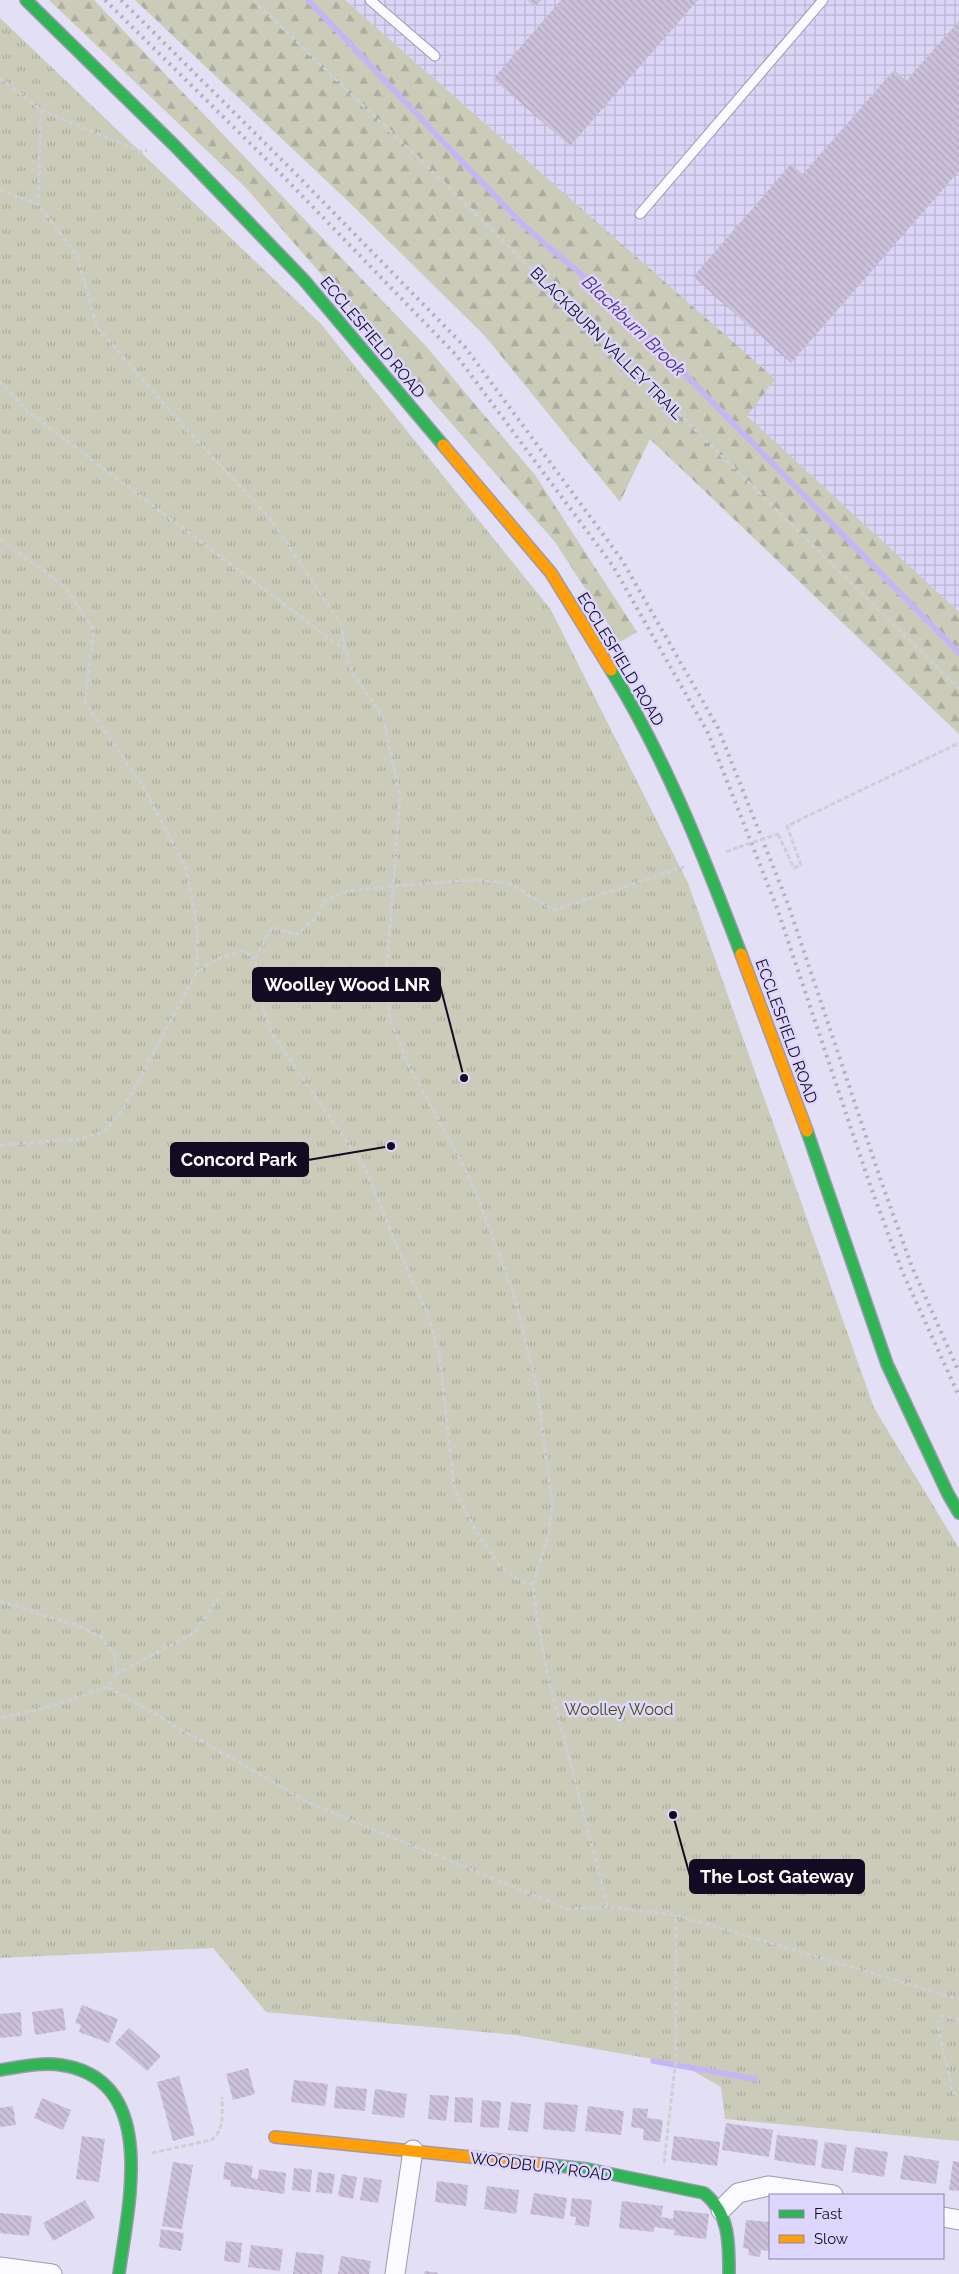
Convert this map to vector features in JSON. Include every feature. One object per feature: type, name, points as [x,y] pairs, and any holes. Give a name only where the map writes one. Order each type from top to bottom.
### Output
[{"type":"main road","name":"ECCLESFIELD ROAD","points":[[26,0],[174,145],[304,280],[551,573],[638,714],[705,860],[788,1077],[888,1364],[948,1494],[959,1513]]},
{"type":"main road","points":[[0,2070],[60,2064],[76,2068],[104,2085],[125,2112],[131,2135],[119,2274]]},
{"type":"main road","name":"WOODBURY ROAD","points":[[275,2137],[587,2169],[704,2193],[715,2200],[721,2210]]},
{"type":"main road","points":[[721,2210],[728,2238],[729,2274]]},
{"type":"street","points":[[395,2274],[413,2150]]},
{"type":"street","points":[[721,2210],[738,2193],[768,2186],[826,2194]]},
{"type":"street","points":[[944,2217],[959,2220]]},
{"type":"street","points":[[0,2267],[52,2274]]},
{"type":"lane","points":[[370,0],[435,56]]},
{"type":"lane","points":[[640,214],[823,0]]},
{"type":"path","name":"BLACKBURN VALLEY TRAIL","points":[[253,0],[438,177],[959,689]]},
{"type":"path","points":[[0,78],[41,110],[142,152],[174,145]]},
{"type":"path","points":[[38,204],[41,110]]},
{"type":"path","points":[[0,190],[38,204],[76,255],[97,327],[186,430],[270,518],[340,623],[351,671],[383,717],[400,797],[387,964],[390,1019],[409,1066],[470,1178],[513,1291],[537,1388],[552,1503],[549,1532],[533,1584],[548,1678],[608,1907]]},
{"type":"path","points":[[0,381],[27,411],[346,650]]},
{"type":"path","points":[[0,539],[64,586],[94,630],[85,703],[142,783],[186,868],[197,925],[197,972],[122,1111],[105,1131],[81,1139],[0,1145]]},
{"type":"path","points":[[739,848],[778,834],[794,868],[801,865],[788,826],[959,743]]},
{"type":"path","points":[[533,1584],[522,1582],[500,1566],[475,1530],[454,1487],[440,1352],[428,1315],[398,1251],[365,1168],[272,1034],[260,999],[255,960],[272,927],[296,935],[315,918],[325,900],[348,891],[474,880],[508,883],[554,910],[705,860]]},
{"type":"path","points":[[197,972],[219,958],[244,951],[255,960]]},
{"type":"path","points":[[0,1718],[48,1707],[108,1687],[116,1674],[194,1633],[223,1592]]},
{"type":"path","points":[[0,1601],[81,1627],[102,1638],[115,1655],[116,1674]]},
{"type":"path","points":[[108,1687],[311,1804],[568,1909],[608,1907],[676,1915],[959,1999]]},
{"type":"path","points":[[662,2183],[676,2058],[676,1915]]},
{"type":"path","points":[[959,2020],[943,2015],[938,2024],[953,2092],[959,2096]]},
{"type":"path","points":[[130,2158],[211,2140],[218,2135],[223,2121],[222,2097]]},
{"type":"shaded area","points":[[345,0],[959,0],[959,612],[746,416],[775,379]]},
{"type":"green space","points":[[49,0],[94,0],[424,344],[535,475],[637,632],[620,642],[555,542],[246,188]]},
{"type":"green space","points":[[135,0],[345,0],[775,379],[747,416],[959,612],[959,734],[650,439],[620,502],[485,336],[352,205]]},
{"type":"green space","name":"Woolley Wood","points":[[0,18],[321,324],[551,610],[688,883],[874,1408],[959,1548],[959,2141],[725,2119],[721,2087],[681,2064],[516,2035],[266,2012],[213,1948],[0,1958]]},
{"type":"building","points":[[527,0],[541,0],[535,7]]},
{"type":"building","points":[[561,0],[698,0],[570,146],[493,79]]},
{"type":"building","points":[[959,21],[959,171],[791,363],[693,277],[791,164],[803,174],[894,70],[906,81]]},
{"type":"building","points":[[82,2005],[118,2019],[109,2043],[79,2032],[81,2025],[75,2023]]},
{"type":"building","points":[[63,2008],[66,2030],[35,2035],[32,2012]]},
{"type":"building","points":[[21,2012],[22,2036],[0,2038],[0,2014]]},
{"type":"building","points":[[129,2028],[161,2056],[147,2071],[115,2043]]},
{"type":"building","points":[[248,2068],[255,2094],[233,2100],[226,2074]]},
{"type":"building","points":[[179,2076],[195,2135],[173,2141],[157,2082]]},
{"type":"building","points":[[294,2080],[328,2084],[325,2106],[291,2102]]},
{"type":"building","points":[[336,2086],[367,2089],[365,2111],[334,2108]]},
{"type":"building","points":[[375,2089],[407,2094],[404,2118],[372,2114]]},
{"type":"building","points":[[430,2095],[449,2096],[446,2121],[428,2119]]},
{"type":"building","points":[[455,2097],[473,2098],[472,2123],[454,2122]]},
{"type":"building","points":[[42,2098],[71,2110],[63,2130],[34,2118]]},
{"type":"building","points":[[482,2100],[501,2102],[499,2128],[480,2127]]},
{"type":"building","points":[[511,2102],[531,2104],[528,2132],[508,2130]]},
{"type":"building","points":[[545,2102],[578,2105],[575,2132],[543,2129]]},
{"type":"building","points":[[13,2106],[16,2125],[0,2127],[0,2108]]},
{"type":"building","points":[[588,2106],[624,2111],[621,2135],[585,2131]]},
{"type":"building","points":[[633,2108],[648,2109],[647,2118],[663,2120],[660,2142],[643,2140],[644,2129],[631,2127]]},
{"type":"building","points":[[726,2123],[773,2130],[769,2157],[722,2150]]},
{"type":"building","points":[[777,2135],[818,2140],[815,2166],[774,2160]]},
{"type":"building","points":[[82,2136],[105,2139],[99,2182],[76,2179]]},
{"type":"building","points":[[674,2136],[720,2142],[717,2166],[671,2160]]},
{"type":"building","points":[[825,2142],[847,2145],[843,2171],[821,2168]]},
{"type":"building","points":[[855,2147],[888,2152],[884,2177],[852,2172]]},
{"type":"building","points":[[904,2155],[939,2161],[936,2184],[900,2179]]},
{"type":"building","points":[[953,2161],[959,2162],[959,2191],[949,2190]]},
{"type":"building","points":[[173,2162],[193,2165],[182,2229],[162,2226]]},
{"type":"building","points":[[225,2162],[253,2166],[251,2178],[258,2179],[259,2169],[286,2173],[284,2194],[230,2186],[231,2180],[223,2179]]},
{"type":"building","points":[[294,2168],[312,2170],[310,2192],[292,2190]]},
{"type":"building","points":[[318,2172],[335,2174],[332,2194],[316,2192]]},
{"type":"building","points":[[342,2174],[357,2177],[353,2199],[338,2196]]},
{"type":"building","points":[[364,2177],[382,2180],[378,2203],[360,2200]]},
{"type":"building","points":[[437,2181],[468,2185],[466,2206],[435,2202]]},
{"type":"building","points":[[487,2186],[519,2190],[516,2214],[484,2209]]},
{"type":"building","points":[[534,2193],[567,2198],[564,2219],[530,2214]]},
{"type":"building","points":[[572,2198],[592,2200],[589,2227],[575,2225],[576,2217],[570,2216]]},
{"type":"building","points":[[85,2200],[95,2218],[53,2241],[43,2223]]},
{"type":"building","points":[[622,2201],[663,2206],[661,2217],[673,2219],[674,2210],[709,2214],[706,2239],[674,2235],[675,2230],[654,2227],[654,2232],[619,2228]]},
{"type":"building","points":[[0,2213],[32,2216],[29,2236],[0,2233]]},
{"type":"building","points":[[746,2220],[769,2222],[769,2251],[761,2250],[760,2257],[748,2255],[749,2249],[743,2248]]},
{"type":"building","points":[[161,2229],[184,2233],[181,2251],[159,2247]]},
{"type":"building","points":[[226,2241],[242,2243],[240,2263],[224,2261]]},
{"type":"building","points":[[251,2245],[283,2249],[280,2271],[248,2267]]},
{"type":"building","points":[[296,2252],[324,2255],[322,2274],[293,2274]]},
{"type":"building","points":[[341,2256],[371,2261],[369,2274],[338,2274]]},
{"type":"building","points":[[425,2271],[439,2273],[424,2274]]},
{"type":"waterway","name":"Blackburn Brook","points":[[308,0],[522,224],[615,303],[959,653]]},
{"type":"waterway","points":[[653,2061],[755,2079]]},
{"type":"railway","points":[[105,0],[281,174],[456,355],[613,566],[708,733],[777,908],[869,1182],[902,1271],[959,1396]]},
{"type":"railway","points":[[121,0],[289,167],[465,347],[622,560],[718,728],[788,904],[880,1178],[912,1267],[959,1372]]},
{"type":"traffic: fast","points":[[26,0],[174,145],[304,280],[443,445]]},
{"type":"traffic: fast","points":[[611,670],[667,773],[713,881],[741,954]]},
{"type":"traffic: fast","points":[[807,1131],[887,1364],[948,1494],[959,1513]]},
{"type":"traffic: fast","points":[[0,2070],[38,2064],[61,2065],[92,2075],[113,2094],[125,2120],[130,2150],[131,2182],[119,2274]]},
{"type":"traffic: fast","points":[[550,2165],[587,2169],[704,2193],[713,2201],[723,2220],[728,2240],[729,2274]]},
{"type":"traffic: slow","points":[[443,445],[551,573],[611,670]]},
{"type":"traffic: slow","points":[[741,954],[807,1131]]},
{"type":"traffic: slow","points":[[275,2137],[550,2165]]},
{"type":"place","name":"Woolley Wood LNR","points":[[464,1078]]},
{"type":"place","name":"Concord Park","points":[[391,1146]]},
{"type":"place","name":"The Lost Gateway","points":[[673,1815]]}]
